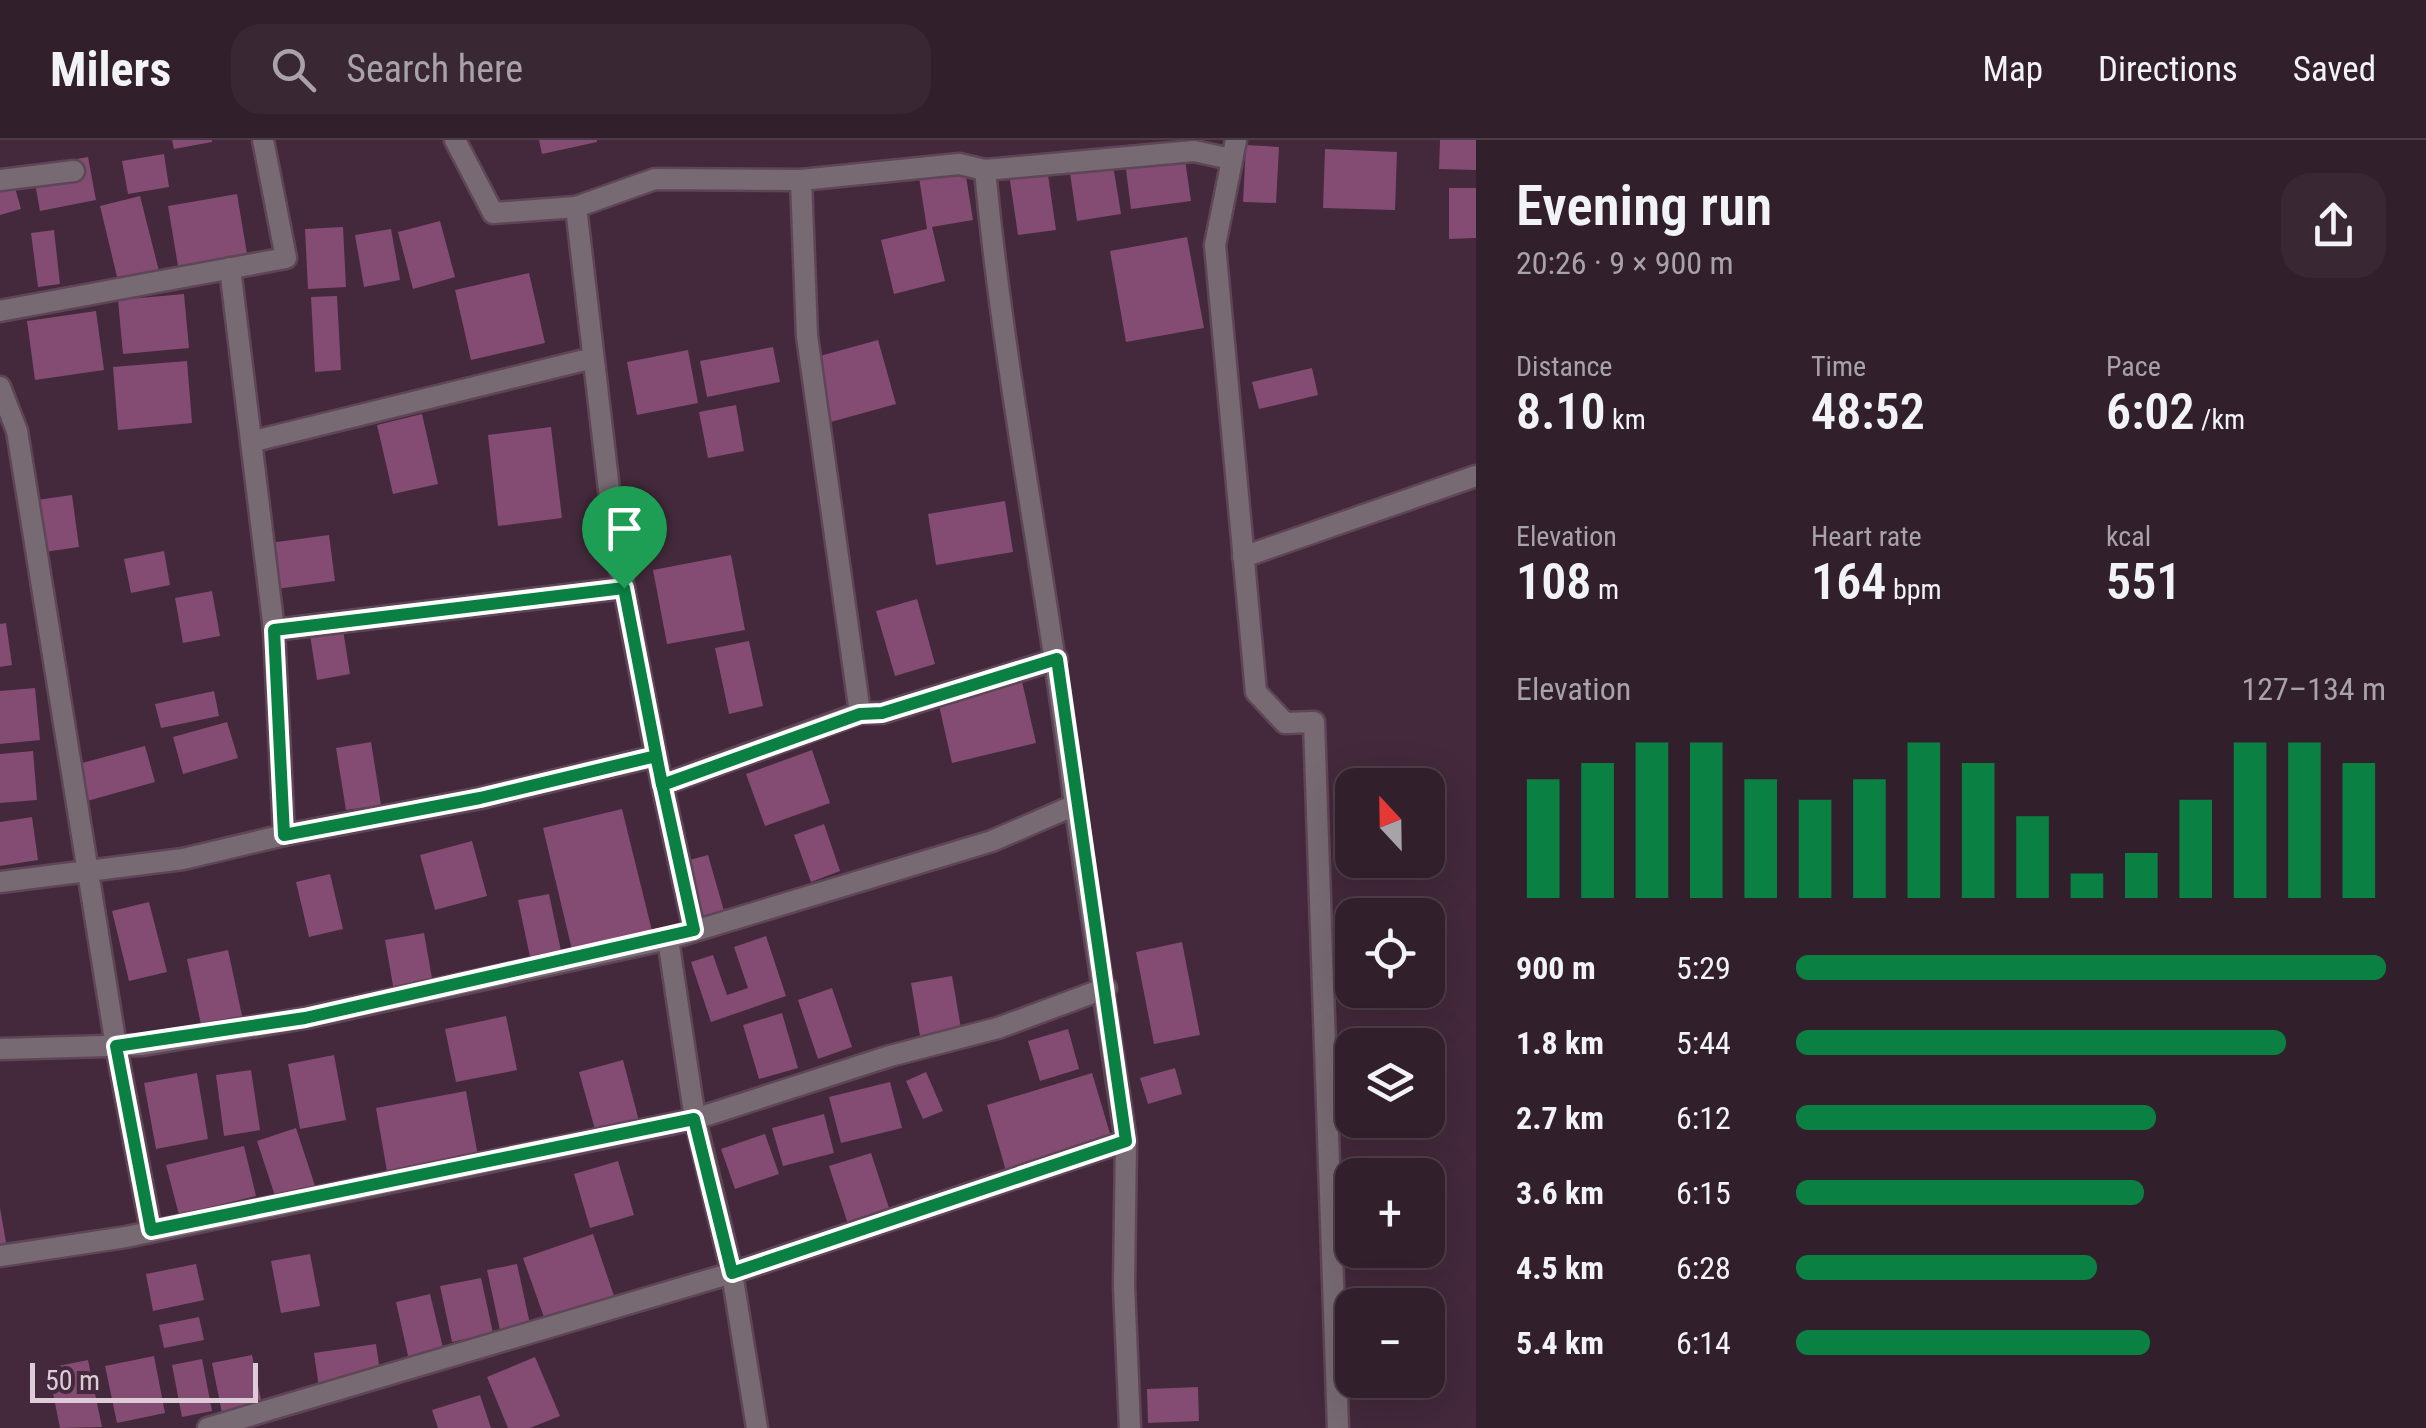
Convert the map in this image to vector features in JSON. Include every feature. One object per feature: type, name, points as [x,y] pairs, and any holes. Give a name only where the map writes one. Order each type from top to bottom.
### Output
[{"type":"street","points":[[0,311],[286,258],[263,140]]},
{"type":"street","points":[[455,140],[493,213],[576,206],[655,180],[801,180],[960,164],[985,170],[1233,149],[1215,245],[1256,692],[1285,723],[1314,722],[1338,1428]]},
{"type":"street","points":[[985,170],[994,272],[1057,659],[1126,1141],[1124,1286],[1130,1428]]},
{"type":"street","points":[[0,180],[74,171]]},
{"type":"street","points":[[801,180],[807,336],[860,714]]},
{"type":"street","points":[[576,206],[624,588],[694,930]]},
{"type":"street","points":[[230,268],[254,440],[274,630],[284,835]]},
{"type":"street","points":[[254,440],[593,358]]},
{"type":"street","points":[[0,386],[17,431],[116,1046],[151,1230]]},
{"type":"street","points":[[1243,558],[1476,476]]},
{"type":"street","points":[[274,630],[624,588]]},
{"type":"street","points":[[662,785],[860,714],[882,713],[1057,659]]},
{"type":"street","points":[[0,882],[89,874],[183,859],[284,835],[480,798],[656,756]]},
{"type":"street","points":[[0,1049],[116,1046],[305,1018],[668,939],[992,841],[1075,805]]},
{"type":"street","points":[[668,939],[694,1119],[732,1273],[757,1428]]},
{"type":"street","points":[[0,1256],[151,1230],[694,1119],[890,1056],[998,1028],[1106,988]]},
{"type":"street","points":[[208,1428],[732,1273],[1126,1141]]},
{"type":"building","points":[[172,140],[212,140],[212,142],[174,149]]},
{"type":"building","points":[[539,140],[597,140],[597,142],[542,154]]},
{"type":"building","points":[[1440,140],[1476,140],[1476,170],[1439,169]]},
{"type":"building","points":[[1246,145],[1279,147],[1276,203],[1243,202]]},
{"type":"building","points":[[1183,146],[1191,201],[1131,209],[1124,154]]},
{"type":"building","points":[[1325,149],[1397,152],[1395,210],[1323,208]]},
{"type":"building","points":[[164,154],[169,187],[128,194],[122,161]]},
{"type":"building","points":[[88,157],[96,200],[40,211],[32,167]]},
{"type":"building","points":[[1112,159],[1121,214],[1077,221],[1069,166]]},
{"type":"building","points":[[964,164],[973,220],[932,227],[945,281],[894,294],[881,240],[927,229],[918,171]]},
{"type":"building","points":[[1047,168],[1056,230],[1018,235],[1009,174]]},
{"type":"building","points":[[10,170],[21,209],[0,215],[0,173]]},
{"type":"building","points":[[1449,188],[1476,188],[1476,238],[1449,239]]},
{"type":"building","points":[[237,194],[248,260],[179,272],[168,206]]},
{"type":"building","points":[[140,196],[160,275],[119,285],[100,206]]},
{"type":"building","points":[[440,221],[455,277],[413,289],[398,232]]},
{"type":"building","points":[[343,227],[346,287],[308,289],[305,229]]},
{"type":"building","points":[[391,229],[400,280],[364,287],[355,235]]},
{"type":"building","points":[[54,230],[60,284],[38,287],[31,233]]},
{"type":"building","points":[[1187,237],[1204,328],[1126,342],[1110,251]]},
{"type":"building","points":[[529,273],[545,343],[471,360],[455,290]]},
{"type":"building","points":[[184,294],[189,348],[123,354],[118,300]]},
{"type":"building","points":[[337,296],[341,370],[315,372],[311,297]]},
{"type":"building","points":[[96,311],[104,370],[35,380],[27,321]]},
{"type":"building","points":[[878,340],[896,404],[827,423],[809,359]]},
{"type":"building","points":[[773,347],[780,382],[707,397],[700,361]]},
{"type":"building","points":[[688,350],[698,403],[637,415],[627,362]]},
{"type":"building","points":[[187,361],[192,423],[118,430],[113,367]]},
{"type":"building","points":[[1312,368],[1318,395],[1259,409],[1252,382]]},
{"type":"building","points":[[736,405],[744,451],[708,458],[699,412]]},
{"type":"building","points":[[422,414],[438,484],[393,494],[377,425]]},
{"type":"building","points":[[551,427],[562,518],[498,526],[488,435]]},
{"type":"building","points":[[72,495],[79,547],[37,553],[30,501]]},
{"type":"building","points":[[1005,501],[1013,552],[936,565],[928,514]]},
{"type":"building","points":[[329,535],[335,581],[269,590],[262,544]]},
{"type":"building","points":[[164,551],[170,585],[131,593],[124,559]]},
{"type":"building","points":[[731,555],[745,630],[667,644],[653,570]]},
{"type":"building","points":[[212,591],[220,636],[183,643],[175,598]]},
{"type":"building","points":[[917,599],[935,664],[895,676],[876,611]]},
{"type":"building","points":[[6,623],[12,665],[0,667],[0,624]]},
{"type":"building","points":[[343,630],[350,674],[317,680],[310,635]]},
{"type":"building","points":[[749,641],[763,706],[729,714],[715,648]]},
{"type":"building","points":[[1022,681],[1036,743],[952,763],[938,701]]},
{"type":"building","points":[[35,688],[40,740],[0,744],[0,691]]},
{"type":"building","points":[[214,691],[219,716],[161,728],[155,704]]},
{"type":"building","points":[[227,722],[238,758],[183,774],[173,737]]},
{"type":"building","points":[[371,742],[381,805],[346,810],[336,748]]},
{"type":"building","points":[[145,746],[155,782],[80,803],[71,766]]},
{"type":"building","points":[[812,750],[830,803],[765,826],[746,774]]},
{"type":"building","points":[[33,751],[37,800],[0,803],[0,754]]},
{"type":"building","points":[[622,809],[653,935],[573,954],[543,828]]},
{"type":"building","points":[[32,817],[38,860],[0,866],[0,822]]},
{"type":"building","points":[[824,824],[840,871],[811,882],[794,835]]},
{"type":"building","points":[[472,841],[487,896],[435,910],[420,855]]},
{"type":"building","points":[[708,855],[724,911],[686,921],[671,865]]},
{"type":"building","points":[[330,874],[343,929],[309,937],[296,882]]},
{"type":"building","points":[[549,894],[561,951],[530,957],[518,900]]},
{"type":"building","points":[[149,902],[167,972],[129,981],[112,911]]},
{"type":"building","points":[[424,933],[433,984],[394,991],[385,940]]},
{"type":"building","points":[[766,936],[786,996],[711,1022],[691,962],[713,955],[727,995],[748,988],[734,947]]},
{"type":"building","points":[[1182,942],[1200,1035],[1154,1044],[1136,952]]},
{"type":"building","points":[[228,950],[244,1025],[203,1034],[187,959]]},
{"type":"building","points":[[952,976],[962,1034],[921,1042],[911,983]]},
{"type":"building","points":[[832,988],[852,1047],[818,1059],[798,1000]]},
{"type":"building","points":[[782,1013],[798,1068],[759,1079],[743,1025]]},
{"type":"building","points":[[506,1016],[517,1070],[456,1082],[445,1029]]},
{"type":"building","points":[[1068,1029],[1079,1069],[1040,1081],[1028,1041]]},
{"type":"building","points":[[334,1055],[346,1120],[300,1129],[288,1064]]},
{"type":"building","points":[[623,1060],[639,1121],[596,1133],[579,1072]]},
{"type":"building","points":[[1175,1068],[1182,1094],[1148,1104],[1140,1078]]},
{"type":"building","points":[[251,1070],[260,1130],[224,1136],[216,1075]]},
{"type":"building","points":[[926,1072],[943,1111],[923,1119],[906,1081]]},
{"type":"building","points":[[197,1073],[208,1139],[156,1149],[144,1083]]},
{"type":"building","points":[[1092,1073],[1114,1147],[1008,1178],[987,1105]]},
{"type":"building","points":[[890,1082],[902,1128],[841,1143],[829,1097]]},
{"type":"building","points":[[466,1091],[480,1167],[389,1183],[376,1108]]},
{"type":"building","points":[[824,1114],[834,1153],[783,1166],[772,1128]]},
{"type":"building","points":[[296,1128],[316,1189],[277,1202],[257,1141]]},
{"type":"building","points":[[765,1134],[779,1174],[735,1189],[721,1149]]},
{"type":"building","points":[[244,1146],[256,1196],[179,1215],[166,1165]]},
{"type":"building","points":[[871,1153],[890,1211],[848,1224],[829,1166]]},
{"type":"building","points":[[618,1161],[634,1215],[590,1228],[574,1174]]},
{"type":"building","points":[[0,1208],[8,1254],[0,1255]]},
{"type":"building","points":[[593,1234],[614,1296],[545,1320],[523,1258]]},
{"type":"building","points":[[310,1254],[320,1306],[281,1313],[271,1261]]},
{"type":"building","points":[[196,1264],[204,1300],[153,1311],[146,1274]]},
{"type":"building","points":[[517,1264],[530,1324],[500,1330],[487,1270]]},
{"type":"building","points":[[481,1278],[493,1333],[452,1342],[440,1286]]},
{"type":"building","points":[[430,1294],[444,1352],[409,1360],[396,1302]]},
{"type":"building","points":[[199,1317],[204,1340],[164,1348],[159,1325]]},
{"type":"building","points":[[376,1344],[381,1378],[319,1388],[314,1353]]},
{"type":"building","points":[[252,1355],[262,1405],[222,1413],[212,1363]]},
{"type":"building","points":[[154,1356],[165,1413],[117,1423],[105,1366]]},
{"type":"building","points":[[535,1357],[560,1416],[530,1428],[508,1428],[487,1377]]},
{"type":"building","points":[[202,1359],[212,1411],[182,1417],[172,1365]]},
{"type":"building","points":[[88,1360],[102,1427],[60,1428],[48,1368]]},
{"type":"building","points":[[1198,1387],[1199,1421],[1148,1423],[1147,1389]]},
{"type":"building","points":[[480,1395],[491,1428],[438,1428],[432,1410]]},
{"type":"route","points":[[624,588],[274,630],[284,835],[480,798],[656,756],[694,930],[668,939],[305,1018],[116,1046],[151,1230],[694,1119],[732,1273],[1126,1141],[1057,659],[882,713],[860,714],[662,785],[656,756],[624,588]]}]
